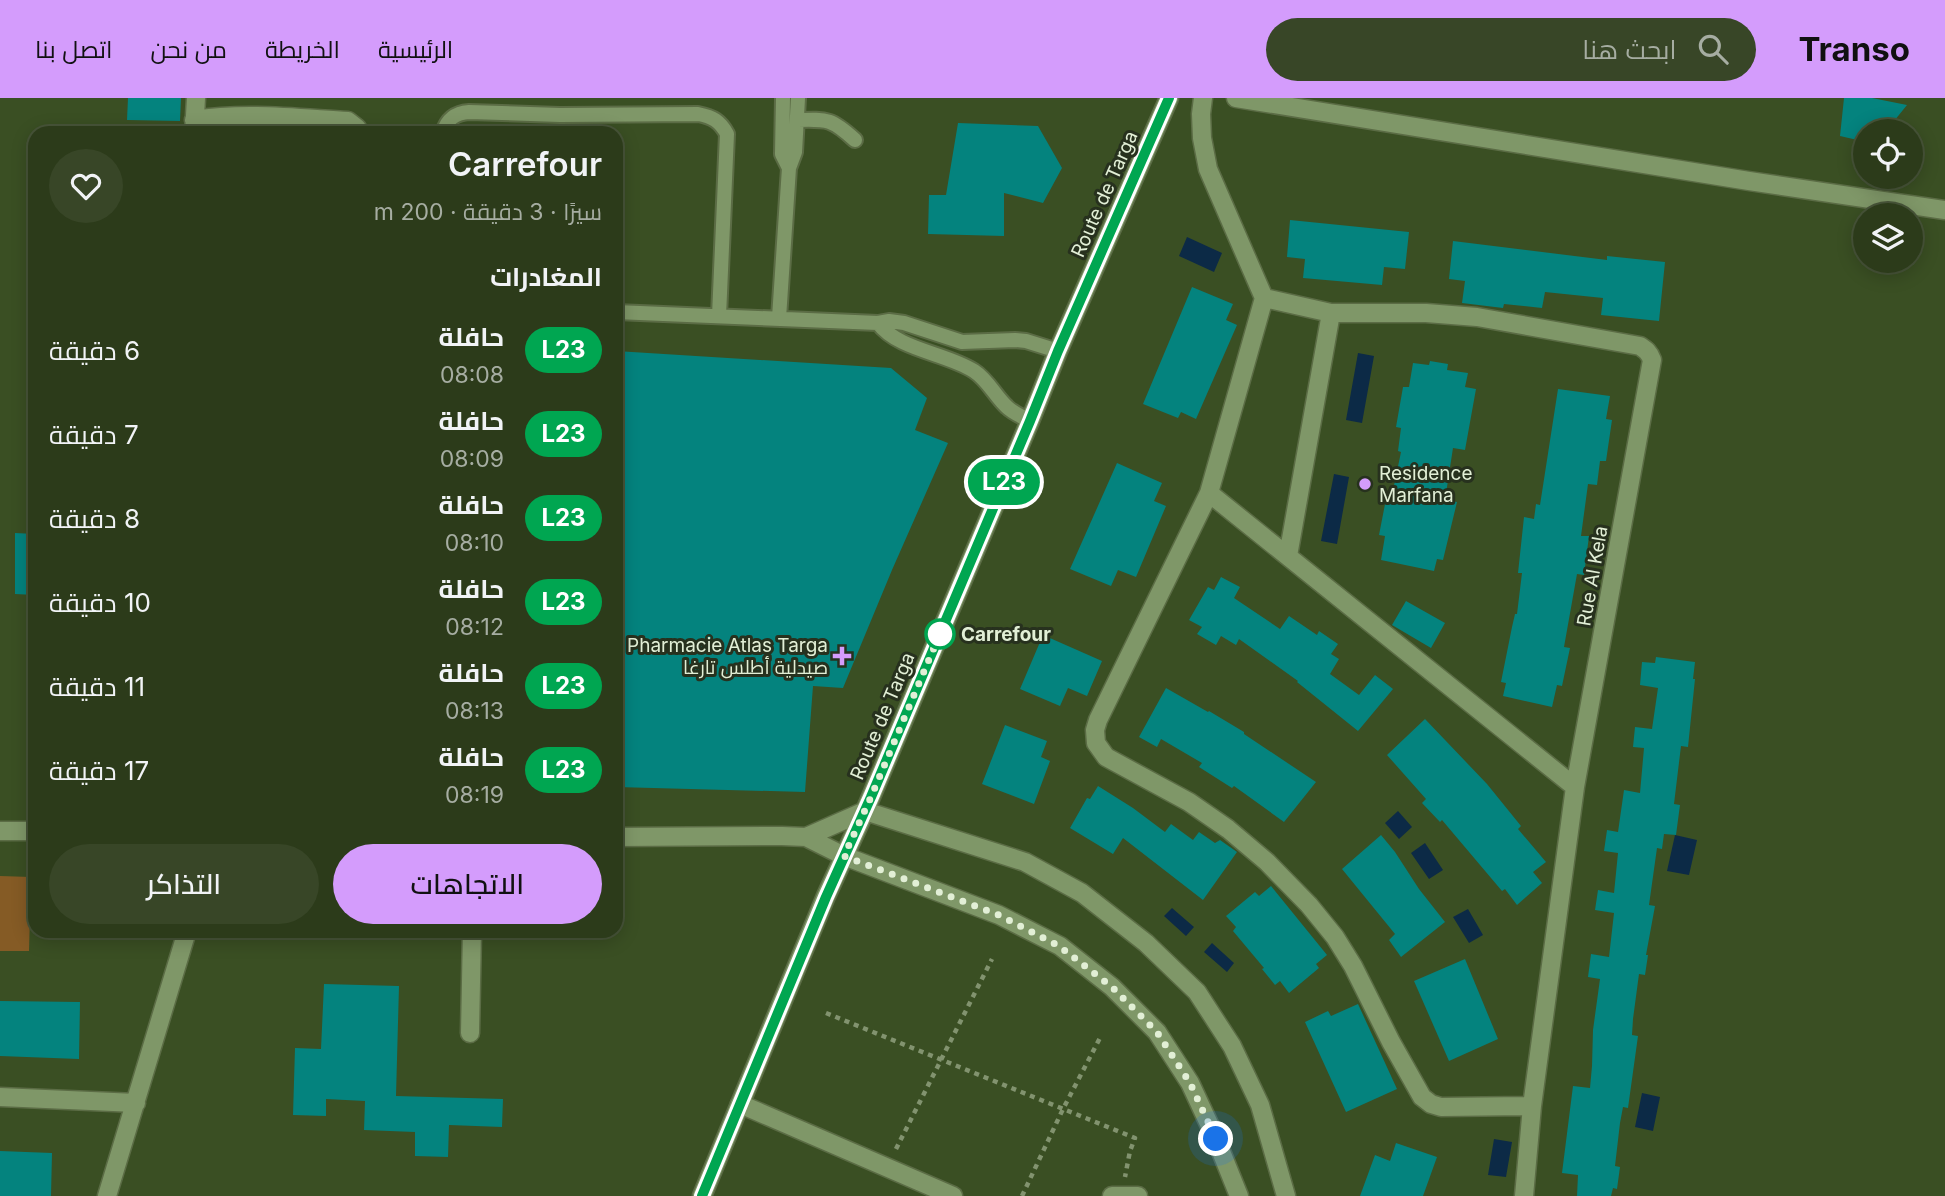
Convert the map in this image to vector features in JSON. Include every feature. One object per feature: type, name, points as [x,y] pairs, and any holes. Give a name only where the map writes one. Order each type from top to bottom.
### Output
[{"type":"street","points":[[194,126],[196,98]]},
{"type":"street","name":"Route de Targa","points":[[702,1196],[1058,351],[1169,98]]},
{"type":"street","points":[[1203,98],[1202,138],[1208,169],[1264,298],[1209,493],[1098,720],[1095,730],[1096,743],[1106,757],[1189,802],[1228,828],[1267,862],[1309,905],[1335,937],[1353,966],[1422,1097],[1441,1107],[1532,1105]]},
{"type":"street","points":[[1236,98],[1945,210]]},
{"type":"street","points":[[197,126],[222,116],[253,116],[348,121],[354,126]]},
{"type":"street","name":"Rue Al Kela","points":[[1264,298],[1331,313],[1426,313],[1477,317],[1640,346],[1649,352],[1651,360],[1575,787],[1532,1105],[1524,1196]]},
{"type":"street","points":[[1288,556],[1331,313]]},
{"type":"street","points":[[1209,493],[1575,787]]},
{"type":"street","points":[[806,837],[865,811],[1025,862],[1082,893],[1146,943],[1197,992],[1232,1045],[1260,1105],[1286,1196]]},
{"type":"street","points":[[0,831],[28,831]]},
{"type":"street","points":[[623,837],[806,837],[844,856],[999,915],[1059,946],[1112,987],[1157,1032],[1190,1083],[1239,1196]]},
{"type":"street","points":[[107,1196],[185,938]]},
{"type":"street","points":[[470,1033],[472,938]]},
{"type":"street","points":[[0,1097],[136,1103]]},
{"type":"street","points":[[740,1104],[953,1196]]},
{"type":"lane","points":[[783,98],[782,154],[789,167]]},
{"type":"lane","points":[[779,318],[789,167],[795,152],[798,98]]},
{"type":"lane","points":[[445,126],[451,118],[469,111],[710,116],[721,124],[727,134],[719,316]]},
{"type":"lane","points":[[798,120],[830,121],[855,140]]},
{"type":"lane","points":[[623,312],[878,323],[894,321],[962,342],[1026,341],[1058,351]]},
{"type":"lane","points":[[878,323],[887,334],[979,375],[1007,407],[1030,421]]},
{"type":"lane","points":[[913,346],[918,328]]},
{"type":"lane","points":[[954,362],[962,342]]},
{"type":"path","points":[[891,1158],[992,959]]},
{"type":"path","points":[[826,1013],[1135,1138],[1130,1151],[1124,1196]]},
{"type":"path","points":[[1022,1196],[1101,1036]]},
{"type":"shaded area","points":[[0,876],[28,877],[29,951],[0,951]]},
{"type":"water","points":[[1187,237],[1222,253],[1214,272],[1179,256]]},
{"type":"water","points":[[1358,353],[1374,356],[1362,423],[1346,420]]},
{"type":"water","points":[[1334,474],[1349,477],[1337,544],[1321,541]]},
{"type":"water","points":[[1398,811],[1412,827],[1399,839],[1385,823]]},
{"type":"water","points":[[1675,835],[1697,840],[1689,875],[1667,871]]},
{"type":"water","points":[[1425,843],[1443,870],[1429,879],[1411,853]]},
{"type":"water","points":[[1172,908],[1194,927],[1186,936],[1164,916]]},
{"type":"water","points":[[1468,909],[1483,935],[1469,943],[1453,917]]},
{"type":"water","points":[[1212,943],[1234,963],[1227,972],[1204,952]]},
{"type":"water","points":[[1642,1093],[1660,1097],[1653,1131],[1635,1127]]},
{"type":"water","points":[[1494,1139],[1512,1142],[1506,1177],[1488,1175]]},
{"type":"building","points":[[128,98],[181,98],[180,121],[127,120]]},
{"type":"building","points":[[1844,98],[1872,98],[1907,105],[1896,119],[1853,119],[1853,139],[1840,136]]},
{"type":"building","points":[[958,123],[1038,126],[1062,168],[1043,203],[1004,193],[1004,236],[928,234],[929,195],[946,195]]},
{"type":"building","points":[[1290,220],[1409,232],[1405,269],[1384,267],[1382,285],[1303,278],[1305,259],[1287,257]]},
{"type":"building","points":[[1453,241],[1607,260],[1607,256],[1665,262],[1659,321],[1601,315],[1603,298],[1545,292],[1542,308],[1504,304],[1503,308],[1462,303],[1465,281],[1449,279]]},
{"type":"building","points":[[1192,287],[1233,304],[1226,320],[1237,325],[1196,419],[1181,412],[1178,418],[1143,404]]},
{"type":"building","points":[[623,351],[891,368],[927,398],[915,430],[948,443],[843,688],[813,686],[805,792],[623,787]]},
{"type":"building","points":[[1430,361],[1448,364],[1447,370],[1468,373],[1465,387],[1476,389],[1465,450],[1453,448],[1445,500],[1457,502],[1443,560],[1437,559],[1434,571],[1381,560],[1385,536],[1379,535],[1386,499],[1391,500],[1401,452],[1398,451],[1401,428],[1396,427],[1403,387],[1409,387],[1413,363],[1429,365]]},
{"type":"building","points":[[1558,389],[1610,396],[1606,419],[1612,420],[1606,461],[1600,461],[1597,485],[1588,484],[1581,536],[1589,536],[1584,575],[1577,574],[1564,647],[1570,648],[1562,686],[1557,685],[1552,707],[1503,696],[1506,683],[1501,682],[1517,614],[1524,517],[1534,519],[1536,504],[1540,505]]},
{"type":"building","points":[[1117,463],[1162,483],[1154,501],[1166,506],[1136,577],[1118,570],[1111,586],[1070,569]]},
{"type":"building","points":[[15,533],[28,534],[28,595],[15,594]]},
{"type":"building","points":[[1221,577],[1240,587],[1234,598],[1280,629],[1289,616],[1317,635],[1319,631],[1338,644],[1331,654],[1339,659],[1330,674],[1359,695],[1375,675],[1393,689],[1358,731],[1298,681],[1239,639],[1236,645],[1221,636],[1216,645],[1197,634],[1202,627],[1189,620],[1208,587],[1214,590]]},
{"type":"building","points":[[1406,601],[1445,623],[1431,648],[1392,625]]},
{"type":"building","points":[[1043,635],[1102,661],[1087,696],[1068,688],[1060,706],[1020,689]]},
{"type":"building","points":[[1656,657],[1695,662],[1688,747],[1681,746],[1674,804],[1680,805],[1676,835],[1664,834],[1662,849],[1657,848],[1649,905],[1655,906],[1645,975],[1639,974],[1632,1035],[1638,1036],[1628,1108],[1623,1107],[1620,1123],[1615,1166],[1620,1167],[1617,1189],[1613,1188],[1611,1196],[1577,1196],[1578,1175],[1562,1173],[1573,1086],[1590,1088],[1593,1030],[1600,979],[1588,977],[1591,954],[1609,957],[1614,913],[1595,910],[1598,890],[1614,893],[1618,853],[1604,851],[1607,830],[1618,832],[1624,790],[1640,793],[1644,748],[1633,747],[1635,727],[1652,729],[1658,688],[1640,685],[1642,662],[1655,663]]},
{"type":"building","points":[[1166,688],[1244,732],[1316,782],[1284,822],[1234,786],[1232,788],[1199,767],[1202,763],[1161,739],[1157,747],[1139,737]]},
{"type":"building","points":[[1425,719],[1487,784],[1521,826],[1518,829],[1546,862],[1533,872],[1542,883],[1517,905],[1442,820],[1440,822],[1422,803],[1426,799],[1387,755]]},
{"type":"building","points":[[1005,725],[1047,741],[1041,757],[1050,761],[1034,804],[982,784]]},
{"type":"building","points":[[1098,786],[1165,832],[1171,824],[1193,840],[1199,832],[1215,843],[1220,840],[1237,852],[1203,900],[1123,838],[1113,854],[1070,828],[1087,798],[1090,799]]},
{"type":"building","points":[[1381,835],[1445,922],[1401,957],[1389,940],[1395,934],[1342,869]]},
{"type":"building","points":[[1271,886],[1327,955],[1316,964],[1319,968],[1289,993],[1280,981],[1275,985],[1233,931],[1236,927],[1226,916],[1255,892],[1259,896]]},
{"type":"building","points":[[1465,959],[1498,1039],[1449,1061],[1414,981]]},
{"type":"building","points":[[324,984],[399,986],[396,1096],[503,1099],[502,1127],[449,1125],[448,1157],[415,1156],[415,1132],[364,1130],[365,1101],[326,1099],[326,1116],[293,1115],[295,1048],[321,1049]]},
{"type":"building","points":[[0,1001],[80,1002],[79,1059],[0,1056]]},
{"type":"building","points":[[1358,1004],[1397,1089],[1346,1112],[1305,1022],[1328,1011],[1331,1016]]},
{"type":"building","points":[[1396,1143],[1437,1157],[1423,1196],[1360,1196],[1375,1155],[1390,1161]]},
{"type":"building","points":[[0,1151],[52,1153],[51,1196],[0,1196]]},
{"type":"bus line","name":"L23","points":[[702,1196],[845,851],[871,797],[1058,351],[1169,98]]},
{"type":"place","name":"Residence Marfana","points":[[1365,484]]},
{"type":"place","name":"Carrefour","points":[[940,634]]},
{"type":"place","name":"Pharmacie Atlas Targa صيدلية أطلس تارغا","points":[[842,656]]},
{"type":"route","points":[[940,634],[944,624],[844,856],[999,915],[1059,946],[1112,987],[1157,1032],[1190,1083],[1216,1139]]}]
